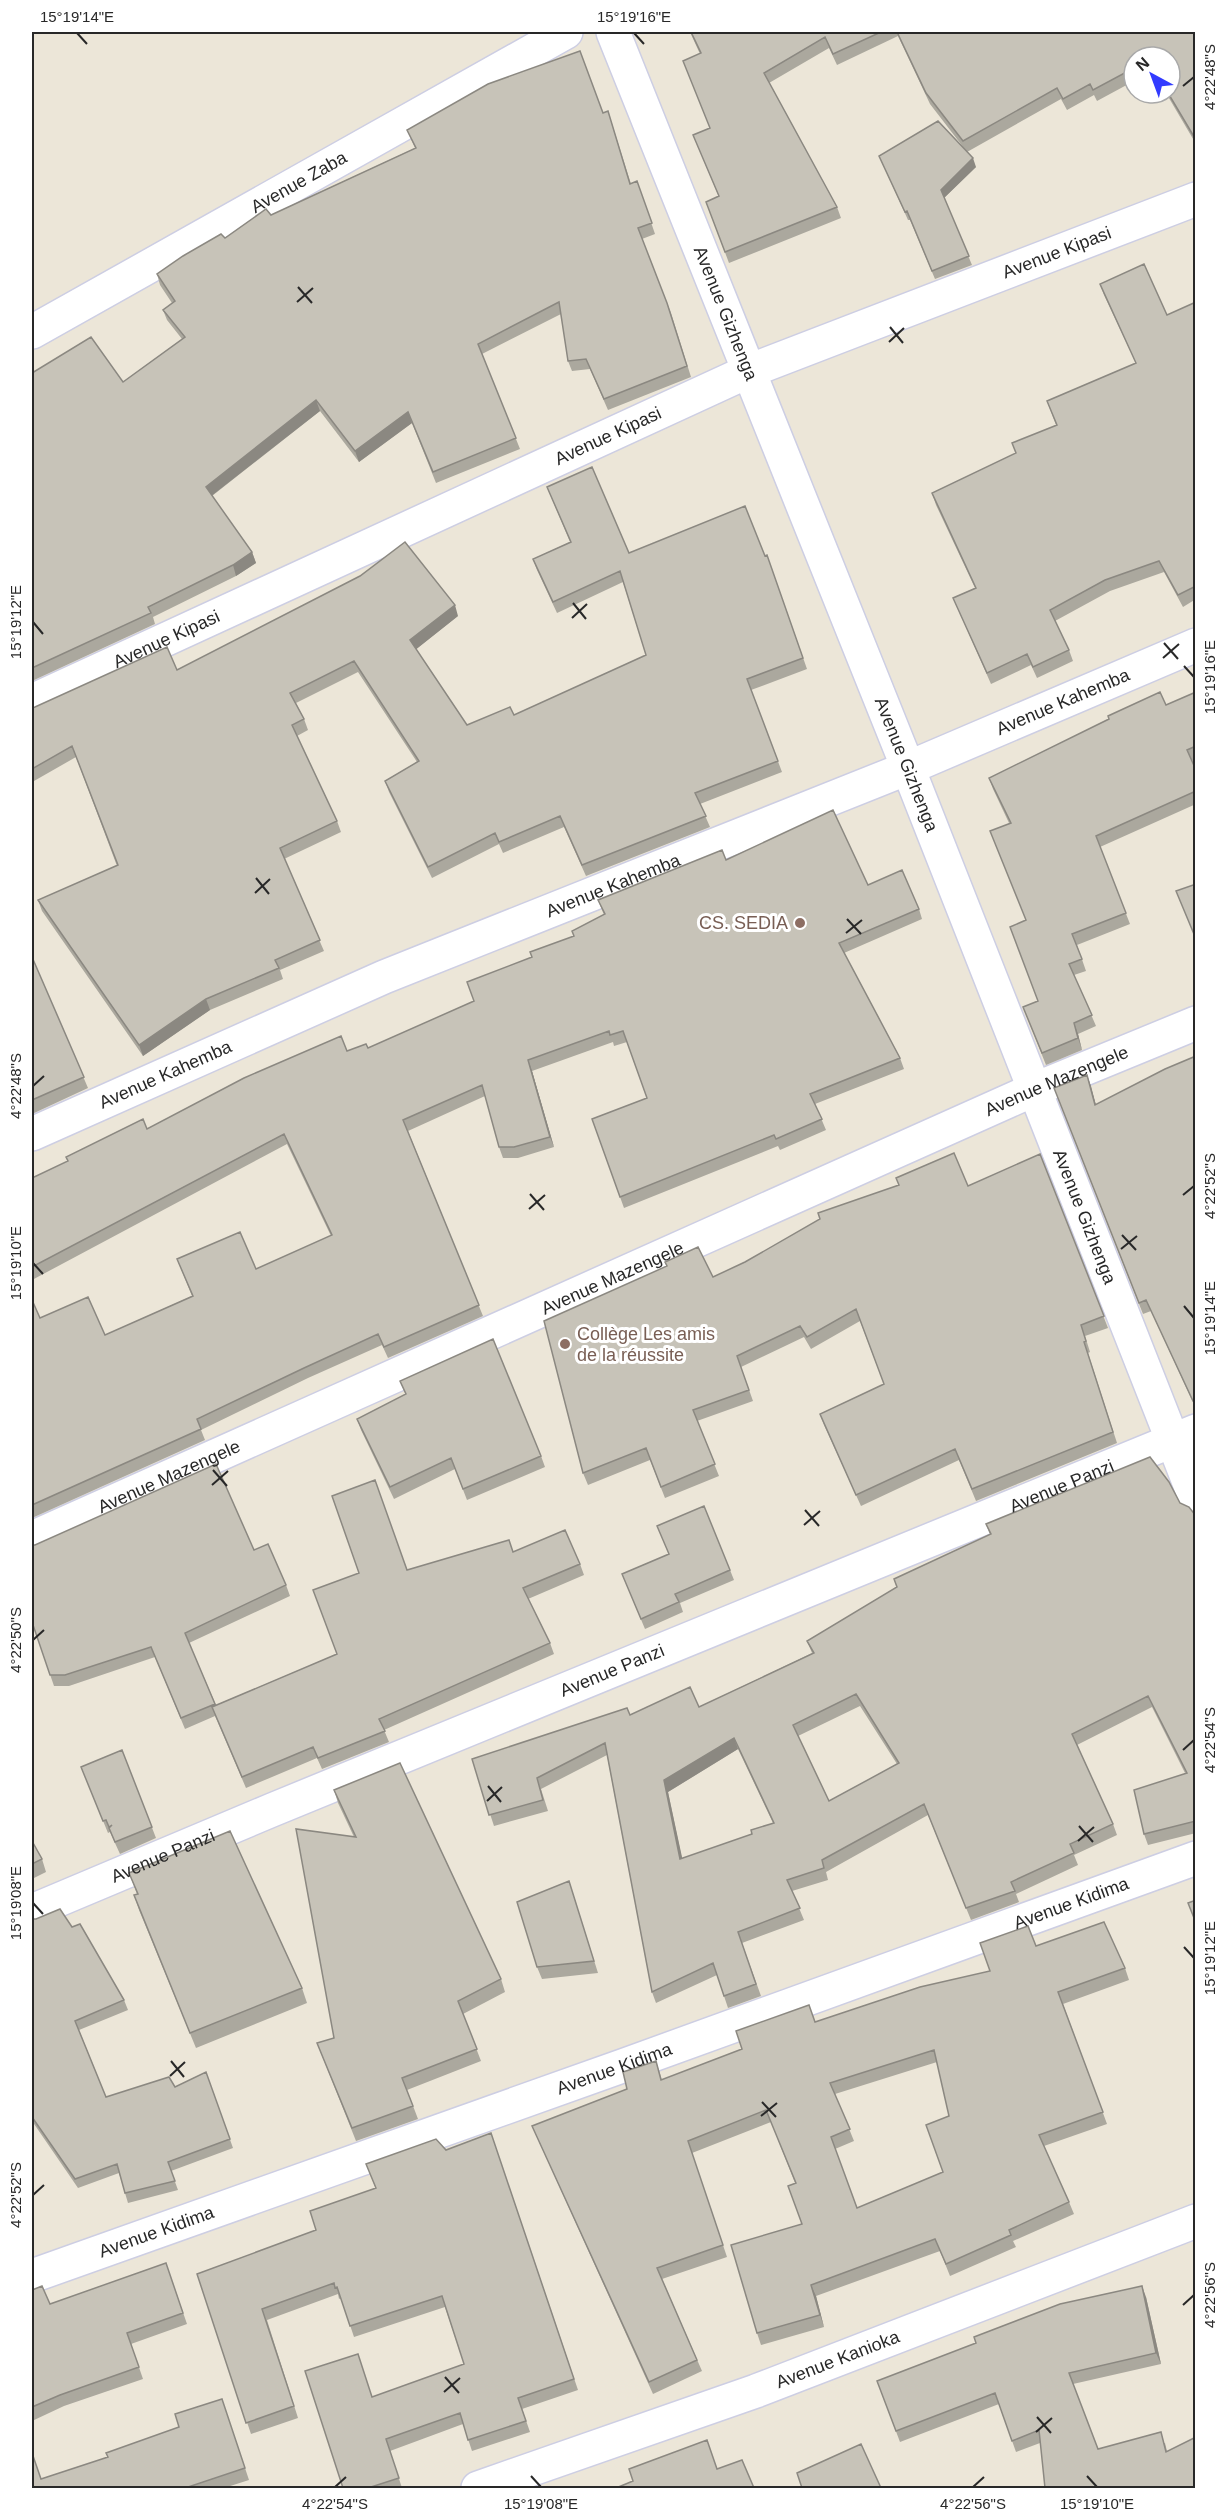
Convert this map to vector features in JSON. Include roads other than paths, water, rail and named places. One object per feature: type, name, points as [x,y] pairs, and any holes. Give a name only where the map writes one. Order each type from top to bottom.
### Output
[{"type":"street","name":"Avenue Zaba","points":[[32,332],[566,32]]},
{"type":"street","name":"Avenue Gizhenga","points":[[613,32],[908,768],[1033,1090],[1183,1437],[1196,1500]]},
{"type":"street","name":"Avenue Kipasi","points":[[32,701],[749,371],[1196,199]]},
{"type":"street","name":"Avenue Kahemba","points":[[32,1134],[384,977],[908,768],[1196,645]]},
{"type":"street","name":"Avenue Mazengele","points":[[32,1538],[1033,1090],[1196,1023]]},
{"type":"street","name":"Avenue Panzi","points":[[32,1911],[283,1805],[1183,1437]]},
{"type":"street","name":"Avenue Kidima","points":[[32,2276],[625,2065],[1196,1858]]},
{"type":"street","name":"Avenue Kanioka","points":[[478,2488],[756,2391],[1196,2221]]},
{"type":"place","name":"CS. SEDIA","points":[[800,923]]},
{"type":"place","name":"Collège Les amis de la réussite","points":[[565,1344]]}]
